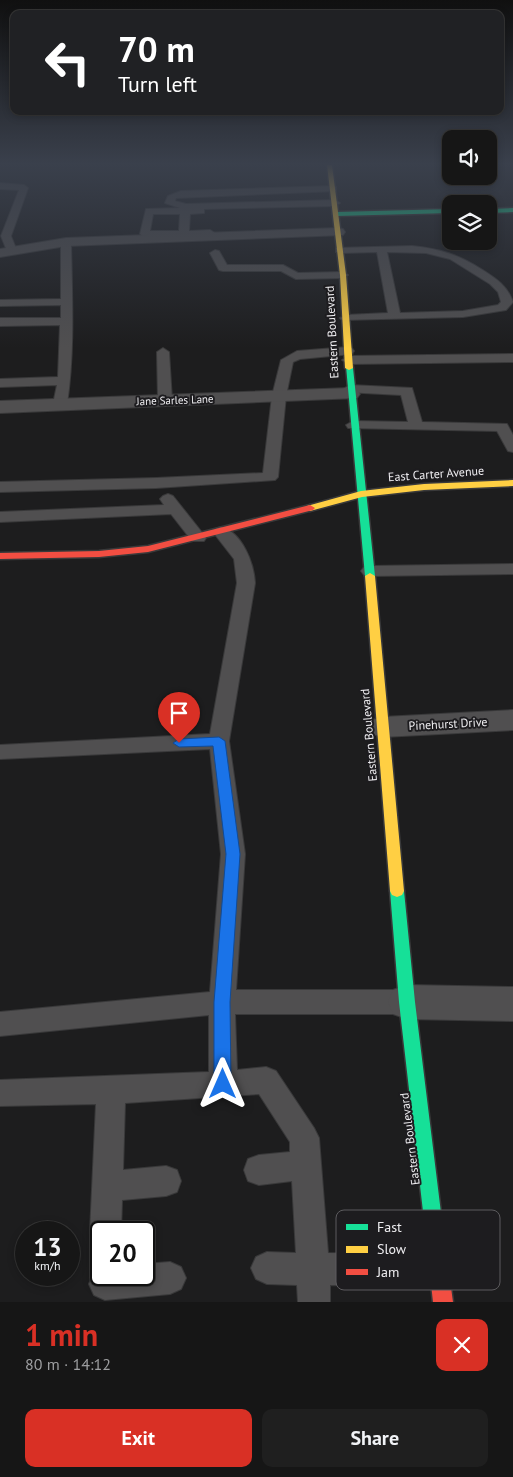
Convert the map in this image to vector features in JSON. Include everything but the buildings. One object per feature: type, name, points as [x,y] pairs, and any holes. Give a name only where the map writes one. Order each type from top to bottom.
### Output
[{"type":"main road","name":"Eastern Boulevard","points":[[337,226],[343,275],[353,425],[370,571],[407,1002],[433,1210]]},
{"type":"main road","name":"East Carter Avenue","points":[[0,556],[124,552],[198,538],[361,494],[424,487],[513,483]]},
{"type":"street","points":[[6,252],[66,242],[338,239]]},
{"type":"street","points":[[196,254],[215,253],[232,248],[338,239]]},
{"type":"street","name":"Jane Sarles Lane","points":[[0,407],[279,396],[350,391]]},
{"type":"street","name":"Pinehurst Drive","points":[[382,727],[513,720]]},
{"type":"street","points":[[407,1002],[513,1004]]},
{"type":"lane","points":[[146,226],[145,234],[184,234],[205,226]]},
{"type":"lane","points":[[184,226],[184,234]]},
{"type":"lane","points":[[249,226],[338,239],[382,250],[422,249],[456,258],[495,282],[504,290],[507,302],[502,308],[483,312],[346,318]]},
{"type":"lane","points":[[4,228],[6,252]]},
{"type":"lane","points":[[60,404],[64,381],[67,302],[66,242]]},
{"type":"lane","points":[[382,250],[395,316]]},
{"type":"lane","points":[[215,253],[223,268],[283,268],[296,276],[343,275]]},
{"type":"lane","points":[[0,303],[67,302]]},
{"type":"lane","points":[[0,322],[66,320]]},
{"type":"lane","points":[[163,352],[165,400]]},
{"type":"lane","points":[[0,487],[156,483],[270,477],[279,396],[286,360],[290,357],[513,358]]},
{"type":"lane","points":[[0,383],[64,381]]},
{"type":"lane","points":[[350,391],[407,391],[416,426]]},
{"type":"lane","points":[[353,425],[502,427],[513,448]]},
{"type":"lane","points":[[156,483],[198,538]]},
{"type":"lane","points":[[0,517],[174,508]]},
{"type":"lane","points":[[221,532],[240,553],[246,564],[246,583],[219,741],[233,854],[222,1002],[223,1084]]},
{"type":"lane","points":[[370,571],[513,569]]},
{"type":"lane","points":[[0,752],[219,741]]},
{"type":"lane","points":[[0,1024],[222,1002],[407,1002]]},
{"type":"lane","points":[[0,1093],[111,1090],[266,1080],[304,1138],[314,1302]]},
{"type":"lane","points":[[106,1221],[111,1090]]},
{"type":"lane","points":[[259,1170],[305,1164]]},
{"type":"lane","points":[[108,1186],[166,1181]]},
{"type":"lane","points":[[267,1268],[336,1269]]},
{"type":"lane","points":[[104,1287],[170,1278]]},
{"type":"traffic: fast","points":[[349,368],[370,576]]},
{"type":"traffic: fast","points":[[397,891],[407,1002],[432,1210]]},
{"type":"traffic: slow","points":[[337,226],[343,275],[349,368]]},
{"type":"traffic: slow","points":[[310,508],[361,494],[424,487],[513,483]]},
{"type":"traffic: slow","points":[[370,576],[397,891]]},
{"type":"traffic: jam","points":[[0,556],[99,554],[148,549],[310,508]]},
{"type":"traffic: jam","points":[[442,1290],[443,1302]]},
{"type":"route","points":[[179,743],[219,741],[233,854],[222,1002],[223,1084]]}]
